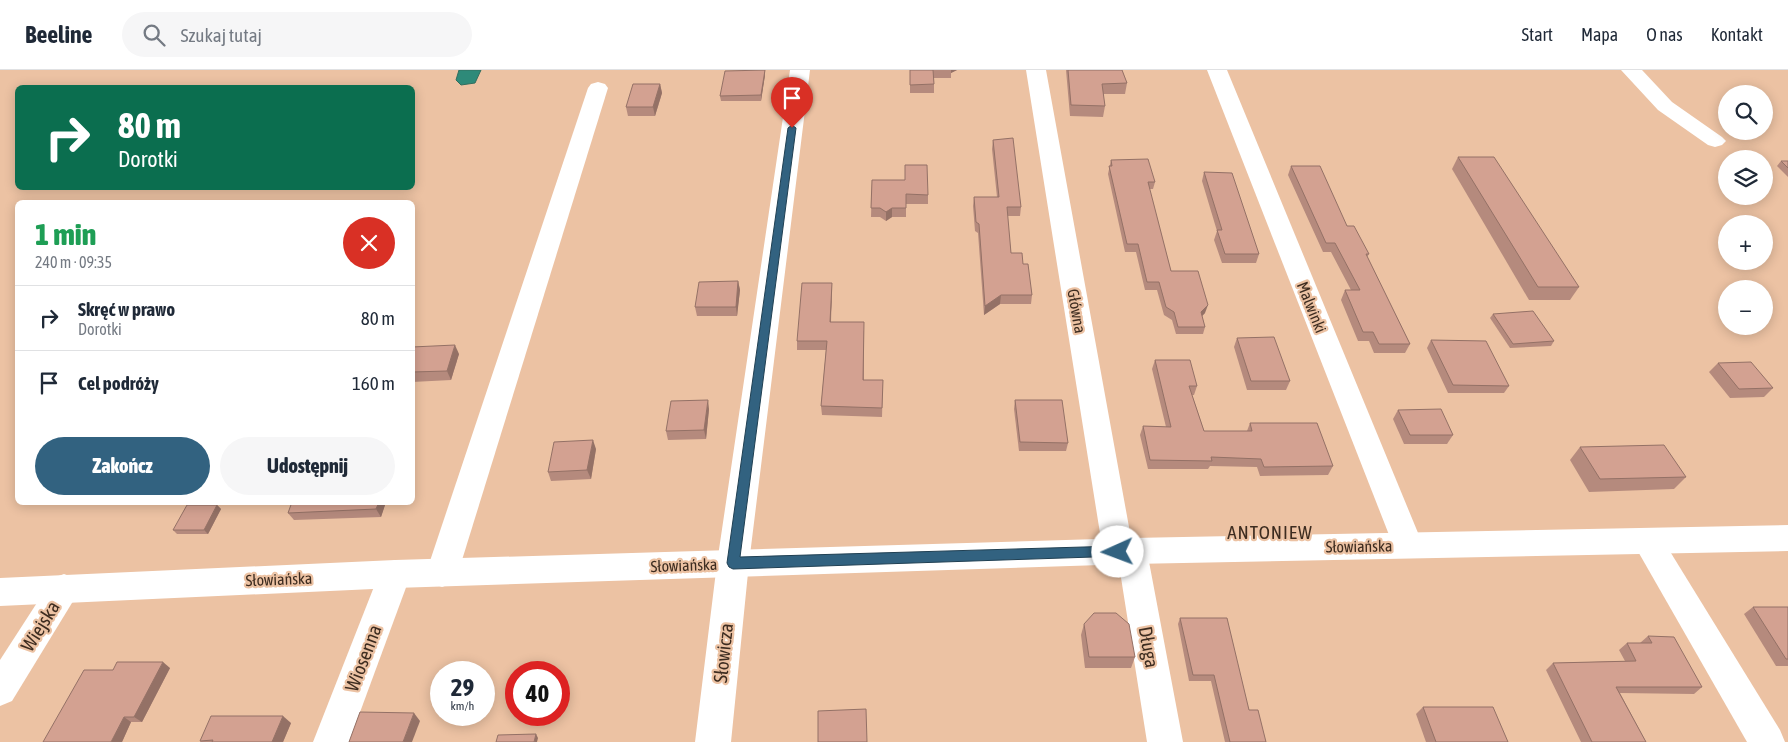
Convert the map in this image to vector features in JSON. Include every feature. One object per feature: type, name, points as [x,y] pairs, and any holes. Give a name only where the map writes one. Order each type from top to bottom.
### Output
[{"type":"street","name":"Słowicza","points":[[713,742],[733,563],[800,70]]},
{"type":"street","name":"Główna","points":[[1036,70],[1125,552]]},
{"type":"street","name":"Malwinki","points":[[1217,70],[1408,545]]},
{"type":"street","points":[[1631,70],[1665,106],[1715,141]]},
{"type":"street","points":[[442,573],[598,88]]},
{"type":"street","name":"Słowiańska","points":[[0,592],[395,574],[733,563],[1408,545],[1788,538]]},
{"type":"street","points":[[1647,541],[1767,742]]},
{"type":"street","name":"Długa","points":[[1125,552],[1165,742]]},
{"type":"street","name":"Wiosenna","points":[[331,742],[395,574]]},
{"type":"street","name":"Wiejska","points":[[0,690],[64,588]]},
{"type":"water","points":[[459,70],[481,70],[475,83],[461,85],[456,80]]},
{"type":"building","points":[[765,70],[761,95],[720,96],[725,71]]},
{"type":"building","points":[[910,70],[933,70],[934,84],[910,85]]},
{"type":"building","points":[[1068,70],[1122,70],[1127,83],[1102,84],[1105,106],[1071,105]]},
{"type":"building","points":[[633,84],[660,84],[653,107],[626,107]]},
{"type":"building","points":[[1013,138],[1021,207],[1007,207],[1011,253],[1022,253],[1023,264],[1028,264],[1032,295],[1001,295],[985,306],[979,224],[976,222],[974,197],[999,197],[993,140]]},
{"type":"building","points":[[1458,157],[1494,157],[1579,287],[1538,287]]},
{"type":"building","points":[[1148,159],[1155,182],[1148,182],[1171,271],[1198,271],[1208,305],[1201,312],[1205,327],[1178,327],[1174,312],[1166,307],[1159,282],[1147,282],[1138,244],[1127,244],[1109,166],[1112,166],[1111,160]]},
{"type":"building","points":[[1781,161],[1788,161],[1788,168]]},
{"type":"building","points":[[905,165],[927,165],[928,195],[906,194],[906,208],[892,208],[886,212],[880,208],[871,208],[872,180],[905,180]]},
{"type":"building","points":[[1291,166],[1320,166],[1347,226],[1354,226],[1369,254],[1366,254],[1410,344],[1379,344],[1373,332],[1363,332],[1345,290],[1360,290],[1335,243],[1326,243]]},
{"type":"building","points":[[1204,172],[1232,173],[1259,254],[1225,254],[1217,230],[1222,230]]},
{"type":"building","points":[[738,281],[736,307],[695,307],[699,282]]},
{"type":"building","points":[[802,283],[832,283],[830,322],[864,322],[863,380],[883,380],[882,408],[821,406],[827,341],[797,341]]},
{"type":"building","points":[[1533,311],[1554,341],[1513,344],[1493,314]]},
{"type":"building","points":[[1274,337],[1290,381],[1251,381],[1237,338]]},
{"type":"building","points":[[1431,340],[1486,341],[1509,386],[1453,385]]},
{"type":"building","points":[[455,345],[447,371],[415,372],[415,347]]},
{"type":"building","points":[[1155,360],[1190,360],[1197,386],[1189,386],[1204,431],[1252,431],[1250,423],[1317,423],[1333,466],[1264,467],[1261,459],[1211,457],[1212,461],[1150,460],[1143,426],[1171,427]]},
{"type":"building","points":[[1751,362],[1773,388],[1739,389],[1718,363]]},
{"type":"building","points":[[708,400],[704,430],[666,431],[671,401]]},
{"type":"building","points":[[1015,400],[1062,400],[1068,443],[1020,442]]},
{"type":"building","points":[[1441,409],[1453,435],[1410,435],[1398,410]]},
{"type":"building","points":[[593,440],[587,470],[548,472],[554,442]]},
{"type":"building","points":[[1664,445],[1686,477],[1600,479],[1580,447]]},
{"type":"building","points":[[187,505],[217,505],[204,530],[173,530]]},
{"type":"building","points":[[291,505],[378,505],[376,509],[288,513]]},
{"type":"building","points":[[1753,607],[1788,607],[1788,659],[1786,659]]},
{"type":"building","points":[[1094,613],[1116,613],[1129,624],[1135,657],[1089,657],[1084,624]]},
{"type":"building","points":[[1180,618],[1227,618],[1249,710],[1258,710],[1266,742],[1230,742],[1214,675],[1193,675]]},
{"type":"building","points":[[1648,636],[1674,637],[1702,687],[1616,687],[1646,742],[1592,742],[1553,663],[1636,661],[1627,643],[1652,643]]},
{"type":"building","points":[[117,662],[163,662],[134,717],[124,717],[111,742],[43,742],[84,670],[113,670]]},
{"type":"building","points":[[1423,707],[1493,707],[1508,742],[1436,742]]},
{"type":"building","points":[[866,709],[867,742],[818,742],[818,711]]},
{"type":"building","points":[[360,712],[414,713],[403,742],[349,742]]},
{"type":"building","points":[[211,716],[283,716],[272,742],[200,741]]},
{"type":"building","points":[[536,734],[534,742],[496,742],[498,735]]},
{"type":"district","name":"ANTONIEW","points":[[1270,532]]},
{"type":"route","points":[[792,128],[733,563],[1118,552]]}]
